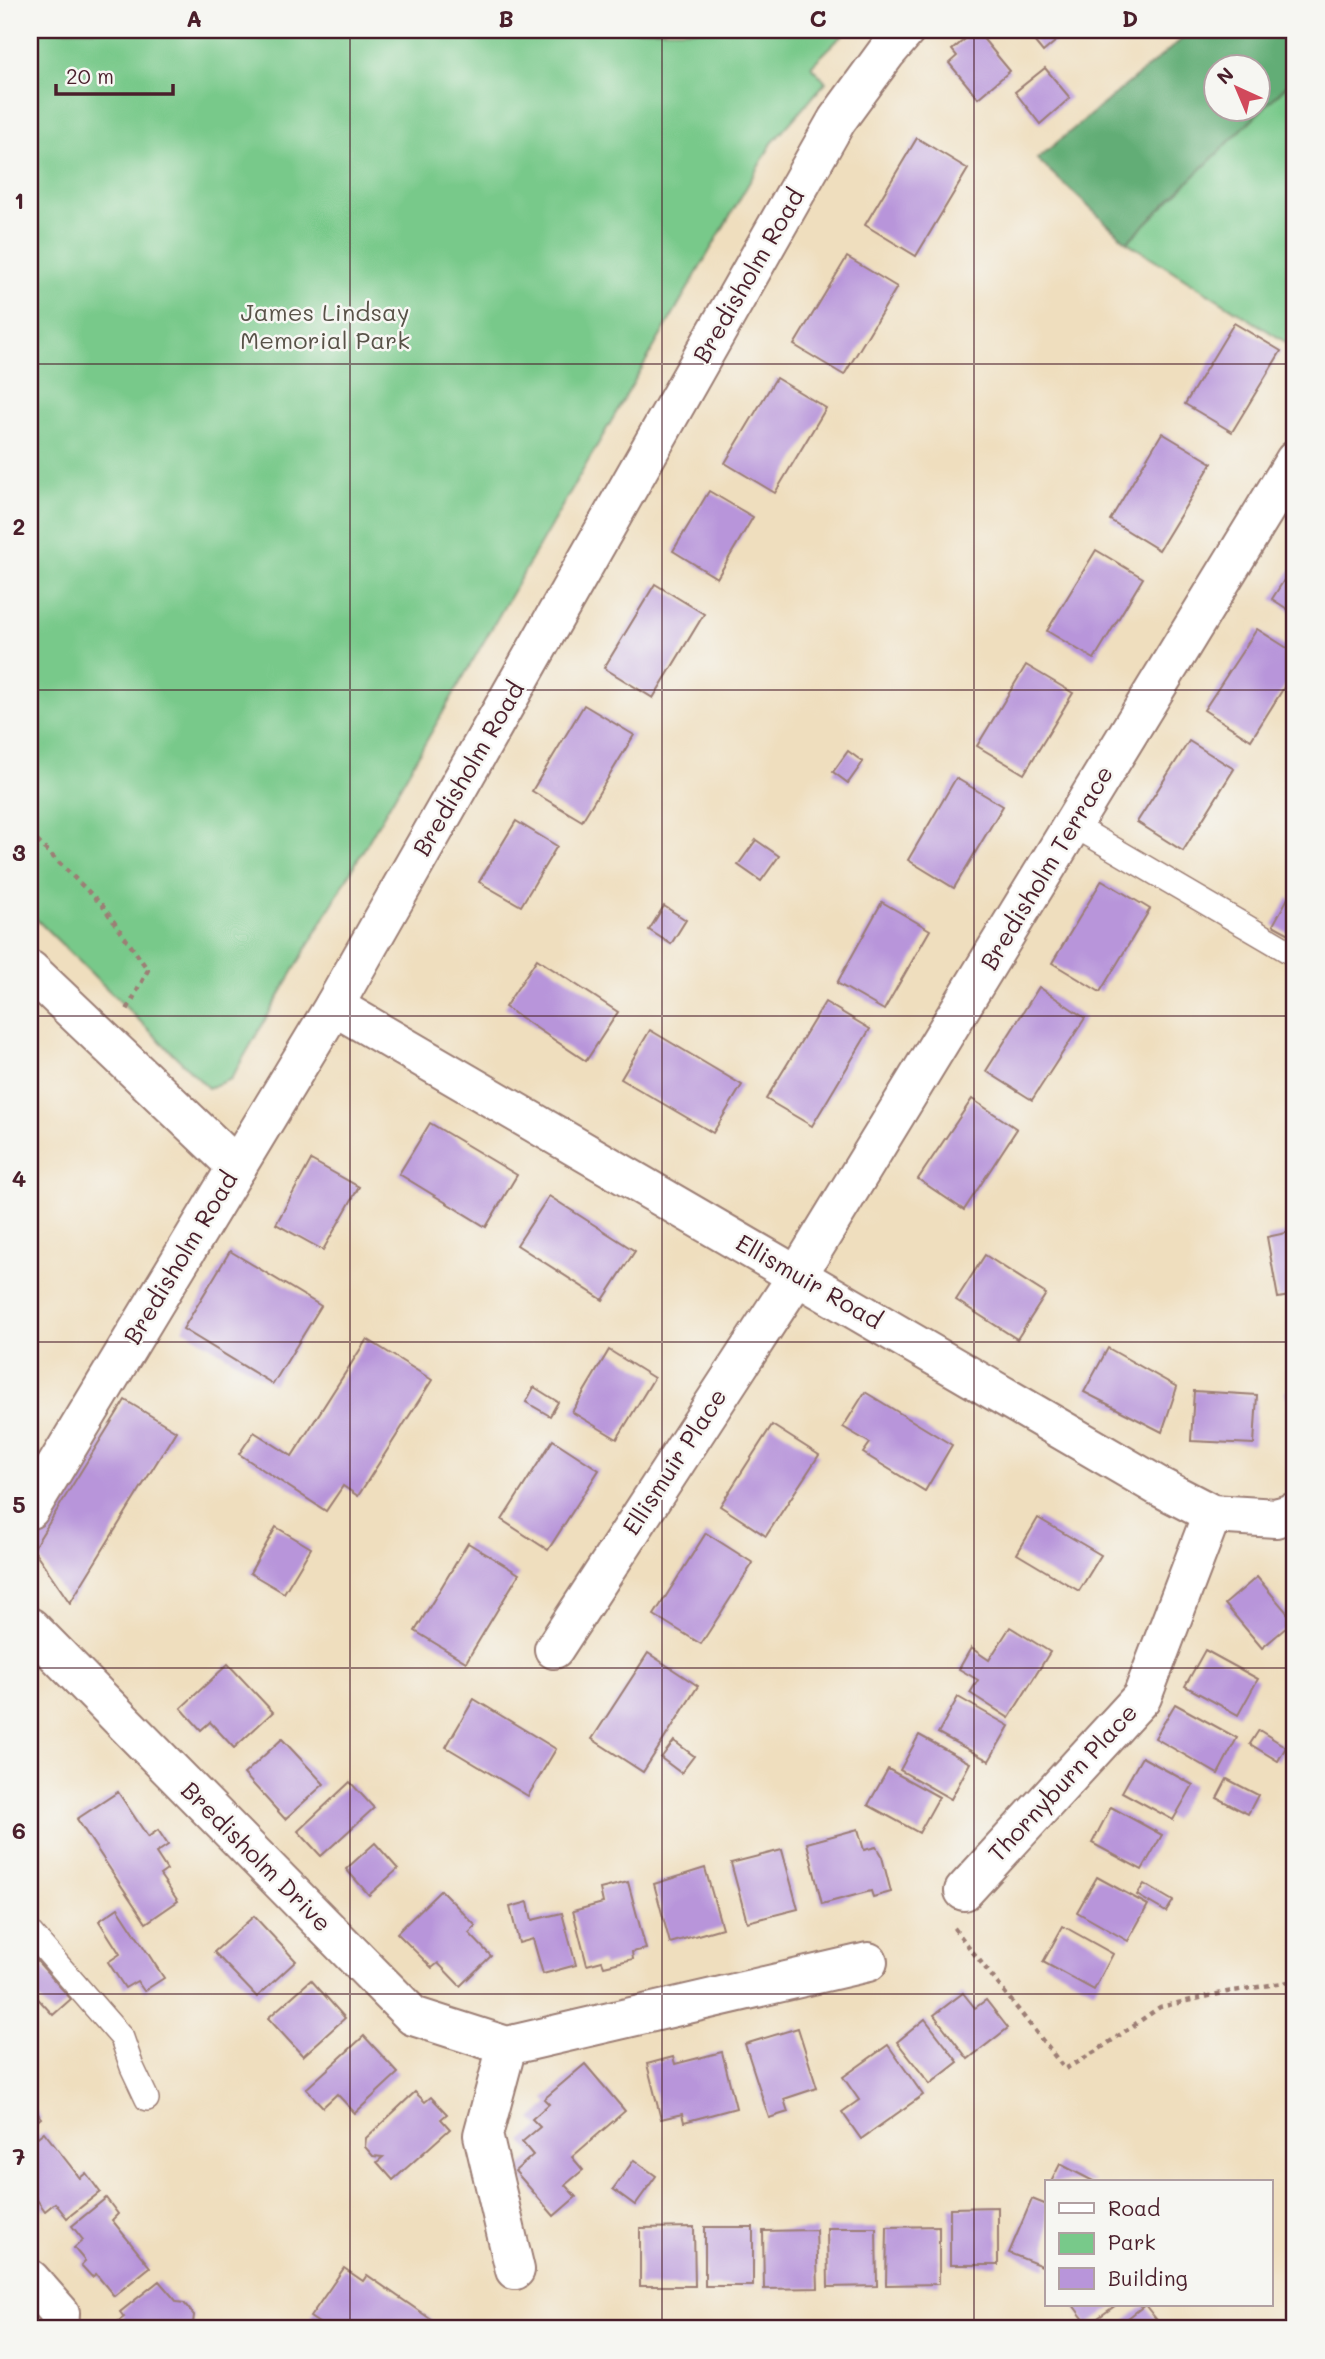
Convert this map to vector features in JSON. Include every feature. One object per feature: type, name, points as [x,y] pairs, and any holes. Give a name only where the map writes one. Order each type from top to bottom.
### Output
[{"type":"street","name":"Bredisholm Road","points":[[30,1509],[334,1006],[837,120],[906,30]]},
{"type":"street","name":"Bredisholm Terrace","points":[[797,1276],[1295,460]]},
{"type":"street","points":[[30,970],[237,1167]]},
{"type":"street","name":"Ellismuir Road","points":[[334,1006],[1158,1486],[1212,1514],[1276,1518],[1295,1512]]},
{"type":"street","name":"Ellismuir Place","points":[[554,1649],[797,1276]]},
{"type":"street","name":"Thornyburn Place","points":[[964,1891],[1142,1697],[1212,1514]]},
{"type":"street","name":"Bredisholm Drive","points":[[30,1627],[413,2016],[507,2046]]},
{"type":"street","points":[[515,2270],[483,2135],[507,2046],[868,1962]]},
{"type":"street","points":[[30,2279],[60,2313],[59,2329]]},
{"type":"lane","points":[[1073,825],[1295,955]]},
{"type":"lane","points":[[30,1932],[122,2039],[147,2099]]},
{"type":"path","points":[[30,834],[102,905],[148,970],[108,1045]]},
{"type":"path","points":[[964,1891],[943,1914],[1065,2069],[1098,2050],[1160,2007],[1295,1981]]},
{"type":"green space","name":"James Lindsay Memorial Park","points":[[30,30],[848,30],[811,66],[826,82],[772,143],[231,1079],[208,1088],[30,913]]},
{"type":"green space","points":[[1193,30],[1295,30],[1295,77],[1272,100],[1272,52],[1202,52],[1202,122],[1249,122],[1127,242],[1037,159]]},
{"type":"green space","points":[[1295,77],[1295,348],[1127,242],[1249,122],[1272,122],[1272,100]]},
{"type":"building","points":[[976,30],[1010,71],[978,98],[949,63],[957,56],[952,50]]},
{"type":"building","points":[[1025,30],[1069,30],[1043,52]]},
{"type":"building","points":[[1045,68],[1070,98],[1040,124],[1015,92]]},
{"type":"building","points":[[917,138],[968,169],[916,256],[865,225]]},
{"type":"building","points":[[847,257],[897,287],[844,375],[794,345]]},
{"type":"building","points":[[1234,323],[1281,351],[1232,432],[1185,404]]},
{"type":"building","points":[[776,378],[826,408],[775,493],[725,463]]},
{"type":"building","points":[[1162,433],[1212,463],[1159,550],[1110,520]]},
{"type":"building","points":[[709,491],[753,517],[717,578],[673,551]]},
{"type":"building","points":[[1096,550],[1143,578],[1094,659],[1047,631]]},
{"type":"building","points":[[1295,563],[1295,614],[1272,599]]},
{"type":"building","points":[[655,584],[704,614],[653,698],[604,668]]},
{"type":"building","points":[[1257,629],[1295,653],[1295,670],[1251,740],[1204,710]]},
{"type":"building","points":[[1026,665],[1073,693],[1024,774],[977,746]]},
{"type":"building","points":[[584,705],[634,735],[582,821],[532,791]]},
{"type":"building","points":[[1189,741],[1234,769],[1183,851],[1137,822]]},
{"type":"building","points":[[848,751],[863,762],[848,783],[833,772]]},
{"type":"building","points":[[956,778],[1003,806],[954,888],[908,860]]},
{"type":"building","points":[[516,821],[557,846],[521,906],[479,882]]},
{"type":"building","points":[[756,840],[779,856],[761,881],[738,865]]},
{"type":"building","points":[[1102,880],[1150,909],[1100,992],[1052,963]]},
{"type":"building","points":[[1288,898],[1295,902],[1295,937],[1273,925]]},
{"type":"building","points":[[882,902],[930,930],[884,1010],[837,983]]},
{"type":"building","points":[[664,906],[686,920],[671,944],[649,930]]},
{"type":"building","points":[[537,959],[618,1012],[586,1061],[505,1007]]},
{"type":"building","points":[[1039,987],[1085,1018],[1032,1100],[986,1071]]},
{"type":"building","points":[[825,1002],[870,1029],[812,1126],[766,1099]]},
{"type":"building","points":[[650,1030],[742,1085],[713,1133],[621,1079]]},
{"type":"building","points":[[972,1099],[1017,1129],[964,1210],[918,1179]]},
{"type":"building","points":[[430,1123],[517,1175],[486,1227],[399,1174]]},
{"type":"building","points":[[311,1160],[359,1187],[323,1250],[276,1224]]},
{"type":"building","points":[[549,1196],[635,1251],[603,1300],[517,1245]]},
{"type":"building","points":[[1295,1231],[1295,1295],[1278,1298],[1267,1237]]},
{"type":"building","points":[[230,1251],[321,1306],[273,1384],[183,1329]]},
{"type":"building","points":[[985,1255],[1046,1294],[1017,1339],[956,1300]]},
{"type":"building","points":[[367,1339],[432,1380],[358,1496],[343,1486],[326,1511],[239,1454],[254,1432],[292,1456]]},
{"type":"building","points":[[1108,1348],[1177,1387],[1162,1432],[1084,1392]]},
{"type":"building","points":[[609,1350],[654,1378],[617,1439],[572,1412]]},
{"type":"building","points":[[534,1387],[558,1402],[550,1416],[526,1402]]},
{"type":"building","points":[[1295,1388],[1295,1417],[1285,1392]]},
{"type":"building","points":[[1194,1391],[1257,1395],[1254,1444],[1191,1441]]},
{"type":"building","points":[[865,1392],[952,1445],[925,1491],[863,1453],[870,1443],[843,1427]]},
{"type":"building","points":[[125,1400],[176,1431],[70,1603],[33,1549]]},
{"type":"building","points":[[772,1425],[819,1455],[766,1536],[720,1506]]},
{"type":"building","points":[[553,1440],[599,1470],[548,1550],[502,1520]]},
{"type":"building","points":[[1038,1518],[1101,1555],[1079,1591],[1017,1554]]},
{"type":"building","points":[[276,1527],[311,1548],[284,1593],[250,1573]]},
{"type":"building","points":[[706,1533],[753,1563],[701,1644],[654,1615]]},
{"type":"building","points":[[468,1543],[519,1574],[466,1662],[415,1631]]},
{"type":"building","points":[[1257,1577],[1294,1621],[1262,1648],[1225,1604]]},
{"type":"building","points":[[1010,1627],[1050,1652],[1009,1718],[970,1693],[978,1680],[959,1669],[971,1648],[989,1660]]},
{"type":"building","points":[[1205,1650],[1258,1679],[1238,1715],[1185,1686]]},
{"type":"building","points":[[648,1653],[698,1686],[643,1772],[592,1739]]},
{"type":"building","points":[[228,1664],[273,1712],[234,1748],[210,1722],[201,1730],[181,1708]]},
{"type":"building","points":[[958,1697],[1009,1726],[989,1761],[938,1733]]},
{"type":"building","points":[[474,1699],[556,1749],[528,1796],[446,1747]]},
{"type":"building","points":[[1175,1704],[1237,1738],[1218,1774],[1155,1738]]},
{"type":"building","points":[[1259,1730],[1286,1747],[1278,1761],[1250,1744]]},
{"type":"building","points":[[919,1735],[970,1763],[951,1799],[900,1770]]},
{"type":"building","points":[[282,1739],[324,1784],[285,1819],[244,1774]]},
{"type":"building","points":[[674,1741],[694,1756],[681,1773],[661,1758]]},
{"type":"building","points":[[1142,1757],[1193,1785],[1173,1820],[1122,1792]]},
{"type":"building","points":[[888,1769],[939,1797],[919,1833],[868,1805]]},
{"type":"building","points":[[1227,1779],[1258,1795],[1248,1814],[1217,1798]]},
{"type":"building","points":[[350,1782],[374,1808],[321,1856],[298,1831]]},
{"type":"building","points":[[118,1792],[148,1837],[158,1830],[168,1845],[156,1853],[167,1870],[160,1875],[178,1901],[146,1923],[77,1819]]},
{"type":"building","points":[[1111,1807],[1162,1835],[1142,1870],[1092,1843]]},
{"type":"building","points":[[858,1829],[864,1850],[876,1847],[882,1857],[891,1892],[873,1897],[871,1891],[822,1904],[807,1843]]},
{"type":"building","points":[[375,1843],[398,1869],[369,1895],[346,1869]]},
{"type":"building","points":[[782,1850],[798,1909],[747,1922],[731,1863]]},
{"type":"building","points":[[705,1868],[722,1928],[670,1943],[654,1884]]},
{"type":"building","points":[[1097,1877],[1148,1905],[1128,1941],[1077,1912]]},
{"type":"building","points":[[628,1882],[646,1949],[632,1952],[633,1959],[604,1966],[602,1961],[587,1965],[573,1911],[603,1903],[600,1889]]},
{"type":"building","points":[[1144,1884],[1173,1901],[1166,1912],[1137,1895]]},
{"type":"building","points":[[441,1890],[476,1926],[469,1933],[491,1956],[460,1986],[438,1963],[432,1968],[397,1933]]},
{"type":"building","points":[[528,1902],[532,1920],[562,1913],[576,1965],[543,1974],[533,1939],[519,1943],[510,1907]]},
{"type":"building","points":[[118,1908],[164,1978],[144,1991],[137,1981],[125,1988],[108,1962],[120,1954],[99,1921]]},
{"type":"building","points":[[254,1916],[296,1961],[257,1997],[214,1952]]},
{"type":"building","points":[[1063,1926],[1113,1954],[1094,1990],[1043,1962]]},
{"type":"building","points":[[30,1953],[71,1999],[53,2015],[30,1990]]},
{"type":"building","points":[[311,1980],[345,2018],[303,2056],[268,2018]]},
{"type":"building","points":[[963,1993],[975,2008],[986,2000],[1008,2028],[968,2059],[934,2015]]},
{"type":"building","points":[[925,2019],[958,2062],[930,2084],[897,2042]]},
{"type":"building","points":[[798,2028],[817,2088],[784,2099],[788,2112],[769,2118],[745,2044]]},
{"type":"building","points":[[364,2036],[398,2073],[355,2113],[337,2094],[323,2107],[306,2089]]},
{"type":"building","points":[[888,2045],[923,2095],[861,2139],[842,2112],[859,2100],[843,2077]]},
{"type":"building","points":[[722,2052],[736,2108],[684,2122],[682,2114],[661,2119],[647,2064],[673,2057],[675,2064]]},
{"type":"building","points":[[585,2064],[625,2111],[572,2157],[583,2170],[565,2185],[576,2197],[554,2216],[515,2171],[533,2155],[522,2142],[540,2127],[532,2119],[549,2104],[544,2099]]},
{"type":"building","points":[[415,2092],[425,2102],[431,2097],[447,2114],[441,2119],[450,2129],[393,2180],[377,2162],[383,2157],[373,2156],[365,2147],[366,2138]]},
{"type":"building","points":[[30,2103],[41,2118],[30,2127]]},
{"type":"building","points":[[44,2132],[80,2178],[86,2173],[100,2192],[67,2218],[55,2203],[45,2211],[35,2197],[30,2201],[30,2143]]},
{"type":"building","points":[[634,2160],[656,2176],[635,2205],[613,2189]]},
{"type":"building","points":[[1060,2164],[1091,2180],[1052,2180]]},
{"type":"building","points":[[106,2198],[118,2214],[112,2220],[150,2267],[114,2296],[96,2274],[92,2277],[81,2265],[85,2261],[74,2248],[83,2240],[72,2226]]},
{"type":"building","points":[[1032,2199],[1045,2204],[1045,2267],[1009,2253]]},
{"type":"building","points":[[998,2207],[998,2265],[950,2265],[950,2208]]},
{"type":"building","points":[[939,2226],[939,2284],[886,2285],[887,2227]]},
{"type":"building","points":[[694,2227],[695,2286],[640,2286],[640,2228]]},
{"type":"building","points":[[705,2227],[753,2227],[753,2286],[705,2286]]},
{"type":"building","points":[[827,2228],[876,2228],[877,2286],[828,2287]]},
{"type":"building","points":[[816,2230],[818,2288],[764,2289],[763,2231]]},
{"type":"building","points":[[344,2268],[363,2281],[367,2275],[445,2329],[328,2329],[310,2317]]},
{"type":"building","points":[[159,2281],[177,2302],[184,2303],[194,2315],[193,2324],[197,2329],[108,2329],[124,2317],[120,2312]]},
{"type":"building","points":[[1074,2306],[1115,2306],[1088,2325]]},
{"type":"building","points":[[1146,2306],[1164,2329],[1114,2329]]}]
